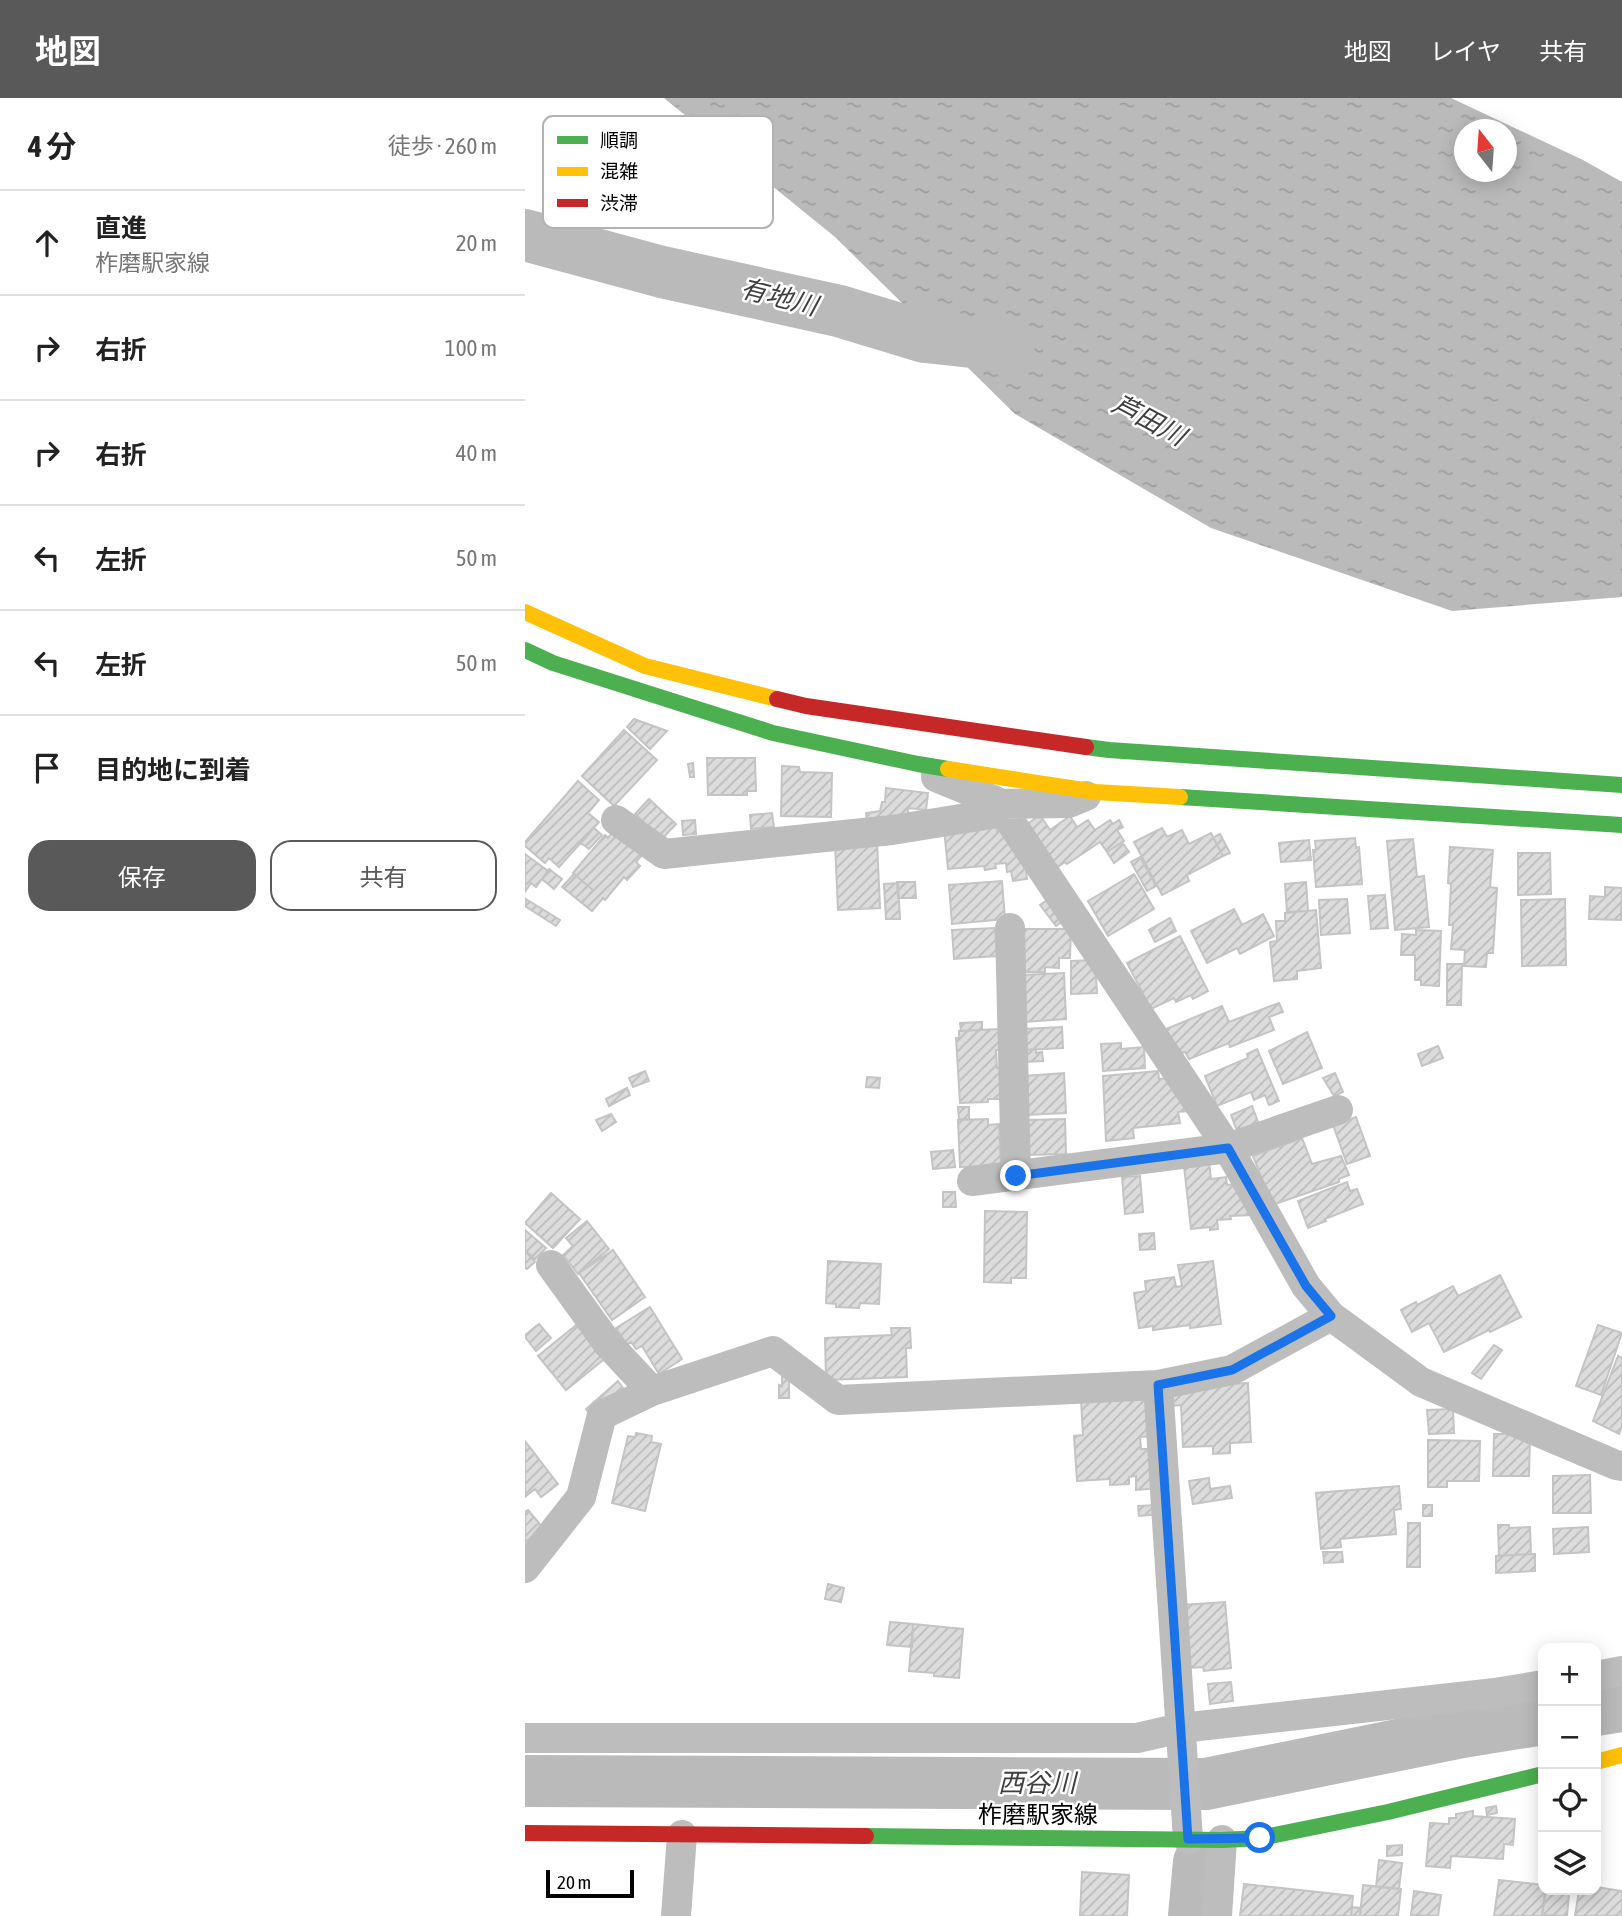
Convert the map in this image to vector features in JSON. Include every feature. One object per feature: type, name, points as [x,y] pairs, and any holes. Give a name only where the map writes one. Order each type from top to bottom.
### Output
[{"type":"street","points":[[525,612],[645,666],[806,706],[1109,750],[1622,785]]},
{"type":"street","points":[[525,650],[553,663],[773,733],[918,764],[1095,792],[1622,825]]},
{"type":"street","points":[[918,764],[923,772],[1003,808],[1228,1148],[1306,1286],[1331,1316],[1421,1382],[1622,1466]]},
{"type":"street","points":[[616,820],[664,854],[892,830],[1003,808],[1069,803],[1095,792]]},
{"type":"street","points":[[1010,928],[1016,1176]]},
{"type":"street","points":[[972,1181],[1228,1148],[1338,1110]]},
{"type":"street","points":[[551,1265],[608,1344],[652,1391]]},
{"type":"street","points":[[525,1568],[581,1497],[602,1415],[652,1391],[773,1351],[838,1400],[1158,1385],[1232,1370],[1331,1316]]},
{"type":"street","points":[[1158,1385],[1188,1839]]},
{"type":"street","points":[[1601,1675],[1622,1671]]},
{"type":"street","points":[[525,1738],[1136,1738],[1181,1728],[1538,1686]]},
{"type":"street","points":[[1601,1761],[1622,1755]]},
{"type":"street","name":"柞磨駅家線","points":[[525,1833],[1222,1840],[1260,1838],[1388,1812],[1538,1775]]},
{"type":"street","points":[[676,1916],[682,1835]]},
{"type":"street","points":[[1217,1916],[1222,1840]]},
{"type":"water","name":"芦田川","points":[[664,98],[1451,98],[1496,119],[1454,119],[1454,182],[1517,182],[1517,129],[1622,182],[1622,597],[1452,611],[1211,528],[1015,414],[835,237],[773,187],[773,116],[686,116]]},
{"type":"building","points":[[634,719],[667,731],[650,749],[627,727]]},
{"type":"building","points":[[624,730],[657,760],[614,806],[582,776]]},
{"type":"building","points":[[707,758],[755,758],[756,791],[747,791],[747,795],[708,795]]},
{"type":"building","points":[[693,763],[694,777],[690,777],[688,764]]},
{"type":"building","points":[[782,766],[799,767],[800,772],[832,773],[831,817],[781,816]]},
{"type":"building","points":[[578,781],[599,800],[588,813],[599,822],[559,867],[549,858],[545,863],[525,846],[525,842]]},
{"type":"building","points":[[886,788],[928,793],[926,810],[908,808],[908,817],[867,822],[866,813],[880,811],[882,802],[885,802]]},
{"type":"building","points":[[649,799],[676,824],[662,839],[635,814]]},
{"type":"building","points":[[772,813],[774,827],[751,829],[750,815]]},
{"type":"building","points":[[1040,815],[1050,830],[1070,816],[1077,827],[1088,820],[1095,830],[1110,820],[1113,824],[1119,820],[1123,827],[1117,830],[1124,841],[1107,852],[1100,842],[1055,869],[1022,828]]},
{"type":"building","points":[[695,820],[696,834],[683,835],[682,821]]},
{"type":"building","points":[[996,824],[997,831],[1005,831],[1026,870],[1027,879],[1013,881],[1011,871],[1007,872],[1006,863],[995,864],[996,868],[985,870],[984,866],[948,869],[944,829]]},
{"type":"building","points":[[594,828],[602,835],[589,849],[581,843]]},
{"type":"building","points":[[1162,828],[1167,837],[1182,830],[1189,844],[1211,833],[1223,856],[1187,875],[1189,881],[1162,895],[1134,842]]},
{"type":"building","points":[[614,830],[643,854],[636,862],[640,866],[627,880],[624,877],[592,911],[582,903],[593,890],[573,873],[605,835],[608,838]]},
{"type":"building","points":[[1220,834],[1230,853],[1223,856],[1213,838]]},
{"type":"building","points":[[1355,838],[1356,848],[1359,847],[1362,884],[1316,887],[1313,850],[1316,850],[1315,841]]},
{"type":"building","points":[[1413,839],[1417,877],[1424,876],[1429,927],[1395,930],[1387,841]]},
{"type":"building","points":[[1309,840],[1311,860],[1281,862],[1279,843]]},
{"type":"building","points":[[877,841],[880,908],[838,910],[835,843]]},
{"type":"building","points":[[1122,842],[1129,852],[1114,863],[1107,852]]},
{"type":"building","points":[[1450,847],[1493,850],[1490,887],[1497,888],[1493,953],[1487,953],[1486,967],[1464,966],[1465,950],[1451,949],[1453,925],[1449,925],[1451,884],[1448,883]]},
{"type":"building","points":[[1518,853],[1550,853],[1551,894],[1518,895]]},
{"type":"building","points":[[525,854],[548,871],[536,887],[531,883],[525,892]]},
{"type":"building","points":[[1140,857],[1156,886],[1147,891],[1131,862]]},
{"type":"building","points":[[549,869],[562,879],[554,889],[542,879]]},
{"type":"building","points":[[574,874],[593,890],[582,903],[562,887]]},
{"type":"building","points":[[1134,874],[1154,909],[1108,936],[1088,901]]},
{"type":"building","points":[[1002,881],[1005,919],[952,924],[949,885]]},
{"type":"building","points":[[897,882],[915,882],[916,898],[898,898]]},
{"type":"building","points":[[1306,882],[1308,911],[1287,912],[1285,884]]},
{"type":"building","points":[[898,883],[900,919],[886,919],[884,884]]},
{"type":"building","points":[[1605,887],[1622,888],[1621,920],[1589,919],[1590,896],[1605,897]]},
{"type":"building","points":[[1385,895],[1388,928],[1371,929],[1368,896]]},
{"type":"building","points":[[1050,898],[1066,919],[1056,926],[1040,905]]},
{"type":"building","points":[[526,899],[560,920],[556,926],[525,906]]},
{"type":"building","points":[[1347,899],[1350,933],[1321,935],[1319,900]]},
{"type":"building","points":[[1565,899],[1566,965],[1522,966],[1521,900]]},
{"type":"building","points":[[1234,909],[1242,925],[1263,914],[1274,936],[1240,954],[1237,948],[1207,963],[1191,931]]},
{"type":"building","points":[[1316,910],[1321,968],[1297,971],[1297,979],[1274,981],[1270,942],[1277,941],[1276,921],[1285,921],[1285,913]]},
{"type":"building","points":[[1170,918],[1176,931],[1155,942],[1149,930]]},
{"type":"building","points":[[995,928],[997,956],[954,959],[952,930]]},
{"type":"building","points":[[1021,929],[1071,929],[1070,958],[1059,958],[1059,968],[1045,967],[1045,972],[1021,972]]},
{"type":"building","points":[[1416,930],[1441,931],[1439,986],[1421,985],[1421,980],[1415,980],[1415,955],[1401,955],[1402,934],[1416,935]]},
{"type":"building","points":[[1180,936],[1208,991],[1193,999],[1191,995],[1176,1002],[1174,998],[1151,1009],[1127,963]]},
{"type":"building","points":[[1095,960],[1097,993],[1071,994],[1071,961]]},
{"type":"building","points":[[1447,964],[1462,964],[1461,1005],[1447,1005]]},
{"type":"building","points":[[1064,973],[1066,1019],[1024,1022],[1022,975]]},
{"type":"building","points":[[1279,1003],[1283,1012],[1269,1017],[1274,1030],[1230,1047],[1229,1043],[1189,1059],[1185,1052],[1176,1055],[1166,1029],[1222,1006],[1229,1022]]},
{"type":"building","points":[[982,1022],[982,1030],[961,1031],[960,1023]]},
{"type":"building","points":[[1062,1027],[1063,1048],[1024,1050],[1023,1029]]},
{"type":"building","points":[[999,1029],[1000,1050],[996,1050],[997,1068],[1000,1068],[1001,1099],[960,1103],[956,1038],[959,1038],[959,1031]]},
{"type":"building","points":[[1307,1032],[1322,1068],[1283,1084],[1269,1051]]},
{"type":"building","points":[[1121,1043],[1121,1049],[1144,1047],[1145,1068],[1103,1071],[1101,1044]]},
{"type":"building","points":[[1438,1046],[1443,1058],[1422,1066],[1418,1054]]},
{"type":"building","points":[[1036,1049],[1036,1053],[1042,1052],[1043,1061],[1024,1062],[1024,1050]]},
{"type":"building","points":[[1257,1049],[1279,1101],[1269,1105],[1265,1095],[1254,1100],[1251,1092],[1217,1106],[1205,1076],[1248,1058],[1247,1054]]},
{"type":"building","points":[[645,1071],[649,1081],[633,1087],[629,1078]]},
{"type":"building","points":[[1158,1071],[1159,1079],[1171,1078],[1191,1111],[1178,1112],[1180,1123],[1133,1128],[1134,1138],[1106,1141],[1103,1076]]},
{"type":"building","points":[[1064,1073],[1066,1113],[1026,1115],[1024,1076]]},
{"type":"building","points":[[1335,1073],[1343,1092],[1334,1096],[1323,1078]]},
{"type":"building","points":[[867,1077],[880,1078],[879,1088],[866,1087]]},
{"type":"building","points":[[627,1088],[630,1095],[609,1106],[606,1099]]},
{"type":"building","points":[[1252,1106],[1260,1127],[1239,1136],[1231,1115]]},
{"type":"building","points":[[958,1107],[969,1107],[969,1119],[959,1119]]},
{"type":"building","points":[[611,1114],[616,1122],[602,1131],[596,1120]]},
{"type":"building","points":[[1356,1117],[1370,1156],[1347,1164],[1333,1125]]},
{"type":"building","points":[[988,1119],[988,1125],[999,1124],[1001,1166],[960,1167],[958,1120]]},
{"type":"building","points":[[1065,1119],[1066,1154],[1027,1155],[1026,1120]]},
{"type":"building","points":[[1302,1138],[1312,1164],[1341,1156],[1349,1175],[1339,1179],[1339,1182],[1272,1205],[1253,1156]]},
{"type":"building","points":[[953,1150],[955,1167],[933,1169],[931,1152]]},
{"type":"building","points":[[1209,1161],[1211,1179],[1226,1177],[1227,1185],[1236,1184],[1250,1215],[1217,1220],[1218,1229],[1191,1229],[1184,1166]]},
{"type":"building","points":[[1140,1176],[1143,1212],[1125,1214],[1122,1177]]},
{"type":"building","points":[[1347,1182],[1350,1191],[1357,1189],[1363,1204],[1308,1228],[1298,1201]]},
{"type":"building","points":[[943,1192],[955,1192],[956,1207],[943,1207]]},
{"type":"building","points":[[551,1193],[580,1219],[553,1248],[525,1223]]},
{"type":"building","points":[[985,1211],[1027,1212],[1026,1278],[1011,1278],[1011,1283],[984,1282]]},
{"type":"building","points":[[587,1221],[609,1249],[578,1274],[563,1255],[573,1246],[566,1238]]},
{"type":"building","points":[[525,1230],[546,1248],[535,1259],[525,1250]]},
{"type":"building","points":[[1154,1233],[1155,1249],[1140,1250],[1139,1234]]},
{"type":"building","points":[[613,1250],[645,1297],[612,1320],[579,1273]]},
{"type":"building","points":[[525,1251],[535,1262],[527,1269],[525,1267]]},
{"type":"building","points":[[828,1261],[881,1264],[879,1304],[860,1303],[859,1308],[836,1307],[836,1304],[826,1303]]},
{"type":"building","points":[[1213,1261],[1221,1324],[1153,1330],[1153,1326],[1139,1328],[1134,1293],[1146,1291],[1145,1281],[1174,1277],[1176,1287],[1182,1286],[1178,1265]]},
{"type":"building","points":[[1500,1275],[1521,1317],[1444,1352],[1429,1323],[1412,1332],[1401,1310],[1416,1302],[1417,1305],[1453,1286],[1458,1296]]},
{"type":"building","points":[[650,1307],[682,1359],[659,1374],[642,1346],[636,1349],[631,1342],[627,1345],[616,1328]]},
{"type":"building","points":[[580,1322],[608,1356],[566,1390],[538,1356]]},
{"type":"building","points":[[539,1324],[551,1338],[536,1351],[525,1335]]},
{"type":"building","points":[[1598,1325],[1622,1333],[1601,1395],[1576,1386]]},
{"type":"building","points":[[891,1328],[910,1328],[911,1348],[906,1348],[907,1377],[826,1380],[825,1338],[892,1335]]},
{"type":"building","points":[[1494,1345],[1502,1350],[1481,1379],[1472,1373]]},
{"type":"building","points":[[1618,1356],[1622,1358],[1622,1427],[1619,1434],[1593,1421]]},
{"type":"building","points":[[782,1375],[789,1375],[789,1398],[779,1398]]},
{"type":"building","points":[[618,1381],[623,1388],[591,1415],[586,1409]]},
{"type":"building","points":[[1248,1383],[1251,1442],[1230,1443],[1230,1453],[1213,1454],[1213,1446],[1183,1447],[1181,1405],[1170,1406],[1169,1387]]},
{"type":"building","points":[[1152,1395],[1155,1436],[1140,1437],[1141,1449],[1150,1449],[1160,1488],[1136,1490],[1136,1476],[1129,1477],[1129,1484],[1110,1485],[1110,1479],[1077,1481],[1074,1436],[1083,1435],[1081,1400]]},
{"type":"building","points":[[1453,1409],[1454,1433],[1429,1434],[1427,1410]]},
{"type":"building","points":[[636,1433],[652,1436],[651,1442],[661,1444],[645,1511],[612,1503],[628,1436],[635,1437]]},
{"type":"building","points":[[1494,1434],[1517,1434],[1530,1438],[1529,1476],[1493,1476]]},
{"type":"building","points":[[1428,1440],[1480,1441],[1479,1481],[1447,1481],[1447,1487],[1428,1487]]},
{"type":"building","points":[[525,1441],[558,1484],[541,1497],[535,1489],[525,1497]]},
{"type":"building","points":[[1590,1475],[1591,1513],[1553,1513],[1553,1476]]},
{"type":"building","points":[[1209,1478],[1210,1489],[1230,1486],[1232,1498],[1193,1504],[1189,1481]]},
{"type":"building","points":[[1399,1486],[1401,1509],[1394,1510],[1396,1534],[1340,1539],[1341,1547],[1321,1549],[1316,1493]]},
{"type":"building","points":[[1159,1505],[1160,1514],[1139,1516],[1138,1506]]},
{"type":"building","points":[[1423,1505],[1432,1505],[1432,1516],[1423,1516]]},
{"type":"building","points":[[528,1510],[543,1528],[525,1542],[525,1512]]},
{"type":"building","points":[[1408,1523],[1420,1523],[1420,1567],[1407,1567]]},
{"type":"building","points":[[1498,1525],[1509,1525],[1509,1528],[1530,1527],[1531,1554],[1499,1556]]},
{"type":"building","points":[[1588,1527],[1589,1552],[1554,1554],[1553,1529]]},
{"type":"building","points":[[1323,1552],[1342,1552],[1343,1562],[1324,1563]]},
{"type":"building","points":[[1535,1554],[1535,1571],[1496,1573],[1496,1556]]},
{"type":"building","points":[[828,1584],[844,1588],[841,1602],[825,1599]]},
{"type":"building","points":[[1225,1602],[1231,1668],[1204,1671],[1203,1667],[1188,1668],[1182,1605]]},
{"type":"building","points":[[890,1622],[913,1624],[912,1647],[887,1645]]},
{"type":"building","points":[[913,1624],[963,1629],[959,1678],[909,1671]]},
{"type":"building","points":[[1231,1682],[1233,1701],[1210,1704],[1208,1684]]},
{"type":"building","points":[[1496,1806],[1497,1813],[1487,1815],[1486,1808]]},
{"type":"building","points":[[1473,1811],[1473,1816],[1515,1819],[1513,1845],[1504,1844],[1503,1859],[1451,1856],[1450,1868],[1426,1866],[1430,1823],[1449,1824],[1449,1818],[1456,1818],[1456,1814]]},
{"type":"building","points":[[1402,1845],[1402,1855],[1387,1856],[1387,1846]]},
{"type":"building","points":[[1379,1860],[1402,1863],[1399,1889],[1376,1887]]},
{"type":"building","points":[[1082,1872],[1129,1875],[1127,1916],[1080,1916]]},
{"type":"building","points":[[1499,1880],[1538,1884],[1538,1895],[1545,1895],[1542,1916],[1494,1916]]},
{"type":"building","points":[[1244,1884],[1353,1896],[1351,1916],[1240,1916]]},
{"type":"building","points":[[1363,1885],[1401,1889],[1398,1916],[1360,1916]]},
{"type":"building","points":[[1601,1888],[1622,1891],[1622,1916],[1575,1916],[1578,1895],[1601,1895]]},
{"type":"building","points":[[1414,1891],[1441,1895],[1438,1916],[1411,1915]]},
{"type":"building","points":[[1544,1895],[1569,1895],[1567,1916],[1542,1915]]},
{"type":"building","points":[[1352,1907],[1361,1908],[1360,1916],[1351,1916]]},
{"type":"waterway","name":"有地川","points":[[525,235],[662,272],[839,311],[925,337],[1009,346]]},
{"type":"waterway","name":"西谷川","points":[[1601,1709],[1622,1706]]},
{"type":"waterway","name":"西谷川","points":[[525,1781],[1206,1784],[1462,1732],[1538,1720]]},
{"type":"waterway","points":[[1194,1916],[1199,1862]]},
{"type":"traffic: fast","points":[[525,650],[553,663],[773,733],[948,769]]},
{"type":"traffic: fast","points":[[1086,747],[1622,785]]},
{"type":"traffic: fast","points":[[1180,797],[1622,825]]},
{"type":"traffic: fast","points":[[866,1836],[1222,1840],[1260,1838],[1388,1812],[1538,1775]]},
{"type":"traffic: slow","points":[[525,612],[645,666],[777,699]]},
{"type":"traffic: slow","points":[[948,769],[1096,792],[1180,797]]},
{"type":"traffic: slow","points":[[1601,1761],[1622,1755]]},
{"type":"traffic: jam","points":[[777,699],[806,706],[1086,747]]},
{"type":"traffic: jam","points":[[525,1833],[866,1836]]},
{"type":"route","points":[[1016,1176],[1228,1148],[1306,1286],[1331,1316],[1232,1370],[1158,1385],[1188,1839],[1260,1838]]}]
